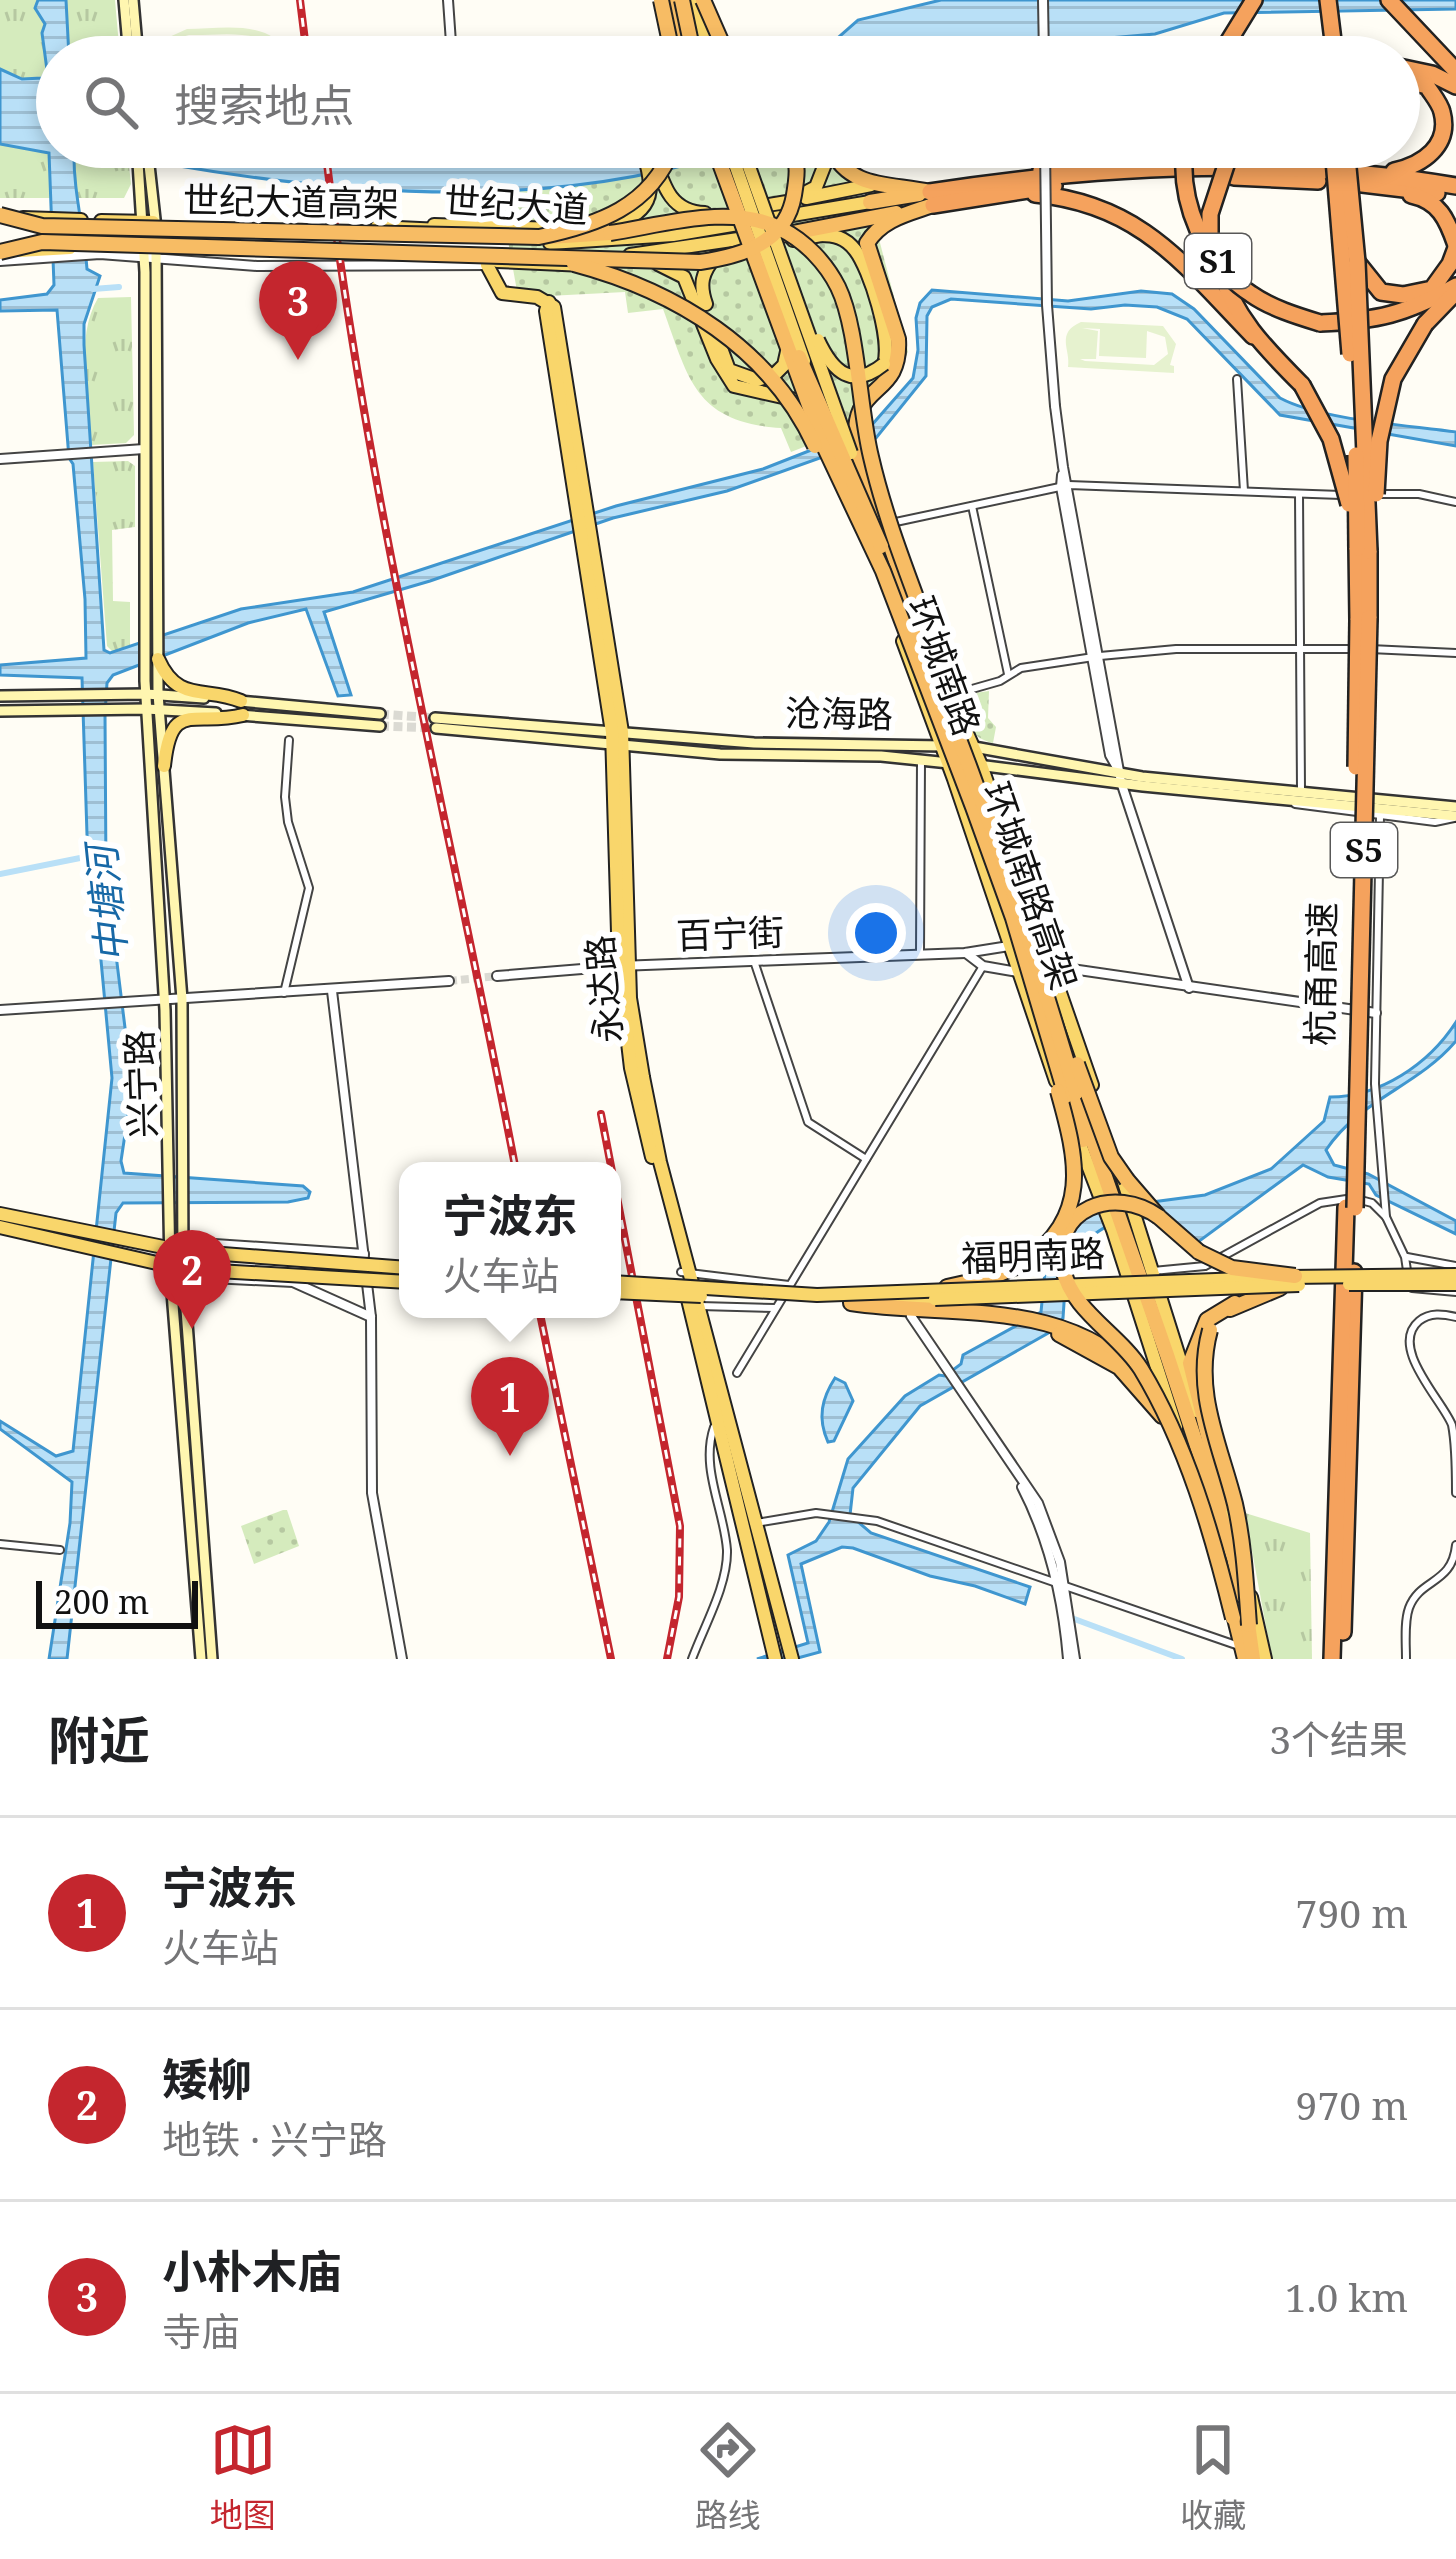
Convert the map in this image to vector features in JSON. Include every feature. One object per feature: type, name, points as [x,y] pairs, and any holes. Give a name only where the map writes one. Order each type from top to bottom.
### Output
[{"type":"highway","points":[[662,0],[670,36]]},
{"type":"highway","points":[[676,0],[696,36]]},
{"type":"highway","points":[[697,0],[704,36]]},
{"type":"highway","points":[[1232,36],[1254,0]]},
{"type":"highway","points":[[1318,0],[1322,36]]},
{"type":"highway","points":[[1328,0],[1332,36]]},
{"type":"highway","points":[[1389,0],[1456,71]]},
{"type":"highway","points":[[1420,71],[1456,86]]},
{"type":"highway","points":[[1420,84],[1427,86],[1443,113],[1438,146],[1420,165]]},
{"type":"highway","points":[[539,237],[615,214],[657,180],[663,168]]},
{"type":"highway","name":"环城南路高架","points":[[730,168],[824,446],[899,604],[1019,918],[1066,1096],[1117,1228],[1227,1565],[1243,1656]]},
{"type":"highway","name":"环城南路高架","points":[[730,168],[773,297],[957,729],[1234,1558],[1249,1625],[1243,1656]]},
{"type":"highway","points":[[538,254],[700,262],[753,250],[784,225],[792,206],[796,168]]},
{"type":"highway","points":[[841,168],[871,185],[889,183],[931,199]]},
{"type":"highway","points":[[1000,188],[1053,168]]},
{"type":"highway","name":"S1","points":[[1183,168],[1192,218],[1226,272],[1250,294],[1320,323],[1374,322],[1410,312],[1456,289]]},
{"type":"highway","points":[[730,245],[931,199],[1190,168]]},
{"type":"highway","points":[[1225,168],[1210,214],[1210,233],[1224,285],[1253,336]]},
{"type":"highway","points":[[1230,168],[1385,173],[1456,186]]},
{"type":"highway","name":"杭甬高速","points":[[1335,168],[1363,550]]},
{"type":"highway","name":"杭甬高速","points":[[1342,1659],[1363,550],[1357,262],[1348,168]]},
{"type":"highway","points":[[1385,173],[1409,168]]},
{"type":"highway","points":[[1000,188],[1246,178],[1359,183],[1456,196]]},
{"type":"highway","points":[[1246,178],[1422,197],[1445,214],[1456,246],[1432,290],[1403,295],[1381,292],[1357,262]]},
{"type":"highway","points":[[1000,188],[1067,197],[1120,216],[1164,245],[1302,385],[1331,440],[1363,550]]},
{"type":"highway","points":[[899,604],[881,525],[845,456],[858,407],[890,367],[898,338],[867,243],[878,228],[931,199]]},
{"type":"highway","points":[[870,202],[931,199]]},
{"type":"highway","points":[[0,216],[40,234]]},
{"type":"highway","points":[[539,237],[574,238],[730,216],[779,228],[820,260],[838,286],[847,314],[861,415],[878,489],[946,681],[957,729]]},
{"type":"highway","points":[[0,255],[40,234]]},
{"type":"highway","name":"世纪大道高架","points":[[40,234],[539,237]]},
{"type":"highway","name":"世纪大道高架","points":[[40,234],[538,254]]},
{"type":"highway","points":[[538,254],[638,283],[730,337],[764,367],[800,413],[858,538],[899,604]]},
{"type":"highway","points":[[1363,550],[1393,379],[1425,324],[1456,289]]},
{"type":"highway","points":[[1019,918],[1111,1157],[1159,1217]]},
{"type":"highway","points":[[937,1289],[992,1277],[1023,1264],[1058,1233],[1072,1196],[1076,1164],[1019,918]]},
{"type":"highway","points":[[1233,1618],[1205,1514],[1138,1363],[1069,1289],[1062,1264],[1064,1242],[1071,1226],[1090,1207],[1108,1200],[1138,1203],[1199,1252],[1292,1281]]},
{"type":"highway","name":"杭甬高速","points":[[1332,1659],[1351,1208]]},
{"type":"highway","points":[[1225,1504],[1190,1363],[1208,1320],[1292,1281]]},
{"type":"highway","points":[[851,1303],[906,1311],[1016,1316],[1069,1330],[1121,1358],[1180,1441]]},
{"type":"highway","points":[[1235,1304],[1210,1330],[1202,1358],[1203,1387],[1243,1544],[1249,1625]]},
{"type":"main road","points":[[124,0],[130,36]]},
{"type":"main road","points":[[133,0],[134,36]]},
{"type":"main road","points":[[670,36],[676,0]]},
{"type":"main road","points":[[650,168],[658,186],[681,208],[724,212]]},
{"type":"main road","points":[[602,228],[640,212],[658,186],[655,168]]},
{"type":"main road","points":[[731,168],[796,338]]},
{"type":"main road","name":"环城南路","points":[[731,168],[845,456]]},
{"type":"main road","name":"环城南路","points":[[751,168],[899,604],[940,746],[1113,1230],[1180,1441]]},
{"type":"main road","points":[[787,202],[816,188],[824,168]]},
{"type":"main road","name":"兴宁路","points":[[144,169],[156,280],[145,449],[145,638],[158,694],[182,999],[183,1172],[176,1207]]},
{"type":"main road","points":[[422,227],[602,228],[871,185]]},
{"type":"main road","points":[[787,202],[870,202]]},
{"type":"main road","name":"世纪大道","points":[[40,234],[84,220],[422,227],[536,243],[595,242],[673,235],[870,202]]},
{"type":"main road","points":[[752,227],[788,340],[784,364],[775,374],[757,380],[730,370],[701,290],[702,277],[730,245],[827,234]]},
{"type":"main road","name":"世纪大道","points":[[40,234],[87,251],[485,262],[585,259],[730,245],[807,228]]},
{"type":"main road","points":[[771,233],[840,237],[858,254],[885,329],[890,367],[853,377],[836,370],[826,358],[771,233]]},
{"type":"main road","name":"兴宁路","points":[[150,252],[145,272],[151,303],[158,635],[146,709],[201,1659]]},
{"type":"main road","points":[[485,262],[642,262],[669,267],[693,293],[717,359],[734,386],[796,400],[813,413],[845,456]]},
{"type":"main road","name":"永达路","points":[[485,262],[502,293],[549,302],[546,310],[617,739],[623,966],[647,1098],[776,1659]]},
{"type":"main road","name":"环城南路","points":[[899,604],[950,695],[981,765],[1153,1271]]},
{"type":"main road","points":[[151,662],[180,689],[242,708]]},
{"type":"main road","points":[[0,696],[158,694],[242,708],[380,720]]},
{"type":"main road","points":[[0,711],[242,708]]},
{"type":"main road","points":[[164,766],[169,735],[177,722],[193,717],[230,718],[242,708]]},
{"type":"main road","name":"沧海路","points":[[435,723],[617,739],[720,754],[921,760],[1301,790],[1456,814]]},
{"type":"main road","name":"沧海路","points":[[617,739],[974,747],[1120,777],[1274,798],[1456,814]]},
{"type":"main road","points":[[0,1214],[123,1239],[399,1267]]},
{"type":"main road","points":[[0,1227],[177,1272],[399,1282]]},
{"type":"main road","points":[[1153,1271],[1225,1504],[1265,1659]]},
{"type":"main road","name":"兴宁路","points":[[177,1272],[212,1659]]},
{"type":"main road","name":"福明南路","points":[[621,1283],[817,1295],[1456,1279]]},
{"type":"main road","name":"福明南路","points":[[621,1292],[851,1303],[1292,1281]]},
{"type":"main road","name":"永达路","points":[[694,1306],[792,1659]]},
{"type":"main road","points":[[1180,1441],[1243,1656]]},
{"type":"street","points":[[450,0],[453,36]]},
{"type":"street","points":[[1043,0],[1044,36]]},
{"type":"street","points":[[1045,168],[1047,305],[1065,486],[1120,777],[1189,988]]},
{"type":"street","points":[[0,255],[58,257],[87,251]]},
{"type":"street","points":[[1237,379],[1244,491]]},
{"type":"street","points":[[0,459],[145,449]]},
{"type":"street","points":[[881,525],[1065,486],[1418,494],[1456,502]]},
{"type":"street","points":[[1299,494],[1301,790]]},
{"type":"street","points":[[972,506],[1008,674]]},
{"type":"street","points":[[950,695],[1000,681],[1022,668],[1176,649],[1456,653]]},
{"type":"street","points":[[284,993],[309,888],[288,822],[289,740]]},
{"type":"street","points":[[920,954],[921,760]]},
{"type":"street","points":[[1274,798],[1311,809],[1435,822],[1456,814]]},
{"type":"street","points":[[1380,817],[1375,1084],[1386,1217]]},
{"type":"street","name":"百宁街","points":[[497,976],[1011,946]]},
{"type":"street","points":[[965,952],[983,966],[1019,972],[1052,966],[1376,1013]]},
{"type":"street","points":[[754,961],[808,1122],[866,1159]]},
{"type":"street","points":[[737,1373],[983,966]]},
{"type":"street","points":[[0,1010],[449,981]]},
{"type":"street","points":[[332,991],[371,1317],[372,1493],[402,1659]]},
{"type":"street","points":[[1153,1271],[1205,1266],[1321,1203],[1353,1198],[1372,1203],[1386,1217],[1406,1257],[1409,1286],[1416,1290],[1456,1279]]},
{"type":"street","points":[[176,1246],[364,1254]]},
{"type":"street","points":[[1406,1257],[1456,1279]]},
{"type":"street","points":[[177,1272],[293,1282],[371,1317]]},
{"type":"street","points":[[686,1273],[789,1286]]},
{"type":"street","points":[[694,1306],[776,1307]]},
{"type":"street","points":[[910,1316],[1009,1458],[1061,1582],[1071,1659]]},
{"type":"street","points":[[1456,1317],[1422,1318],[1414,1327],[1412,1346],[1416,1365],[1452,1425],[1456,1492]]},
{"type":"street","points":[[692,1659],[722,1582],[727,1552],[709,1453],[718,1418]]},
{"type":"street","points":[[756,1522],[816,1513],[877,1521],[1061,1582],[1243,1656]]},
{"type":"street","points":[[0,1544],[60,1550]]},
{"type":"street","points":[[1406,1659],[1408,1611],[1416,1596],[1448,1572],[1456,1545]]},
{"type":"green space","points":[[0,0],[115,0],[118,36],[36,36],[36,168],[129,168],[131,184],[124,198],[0,198]]},
{"type":"green space","points":[[713,9],[726,36],[659,36],[664,25]]},
{"type":"green space","points":[[245,28],[271,36],[227,34],[171,36],[187,29]]},
{"type":"green space","points":[[672,168],[852,168],[878,235],[908,351],[898,379],[850,429],[791,452],[781,428],[730,417],[700,393],[680,357],[663,309],[628,313],[625,292],[548,296],[517,291],[499,191],[624,178]]},
{"type":"green space","points":[[131,297],[134,435],[126,443],[91,445],[86,332],[98,298]]},
{"type":"green space","points":[[1081,322],[1163,326],[1176,344],[1170,365],[1174,373],[1068,367],[1066,337]],"holes":[[[1082,328],[1100,329],[1099,356],[1146,358],[1147,331],[1165,337],[1168,354],[1154,365],[1080,359],[1096,359],[1098,331]]]},
{"type":"green space","points":[[128,461],[135,466],[135,527],[112,530],[113,601],[130,602],[130,647],[114,653],[107,646],[93,462]]},
{"type":"green space","points":[[989,691],[988,718],[996,727],[993,743],[974,733],[958,701],[961,695]]},
{"type":"green space","points":[[287,1510],[299,1546],[254,1564],[241,1526]]},
{"type":"green space","points":[[1245,1513],[1310,1533],[1312,1659],[1272,1659]]},
{"type":"water","points":[[38,0],[66,0],[68,36],[42,36],[45,24],[35,8]]},
{"type":"water","points":[[941,0],[1456,0],[1456,9],[1224,13],[1155,34],[1132,36],[840,36],[858,20]]},
{"type":"water","points":[[0,69],[22,79],[36,78],[36,151],[0,144]]},
{"type":"water","name":"中塘河","points":[[50,168],[75,168],[87,269],[100,276],[84,324],[84,345],[104,650],[110,653],[241,609],[353,592],[616,506],[763,469],[870,427],[913,378],[916,318],[920,303],[932,290],[1068,301],[1141,291],[1172,294],[1194,309],[1280,398],[1341,417],[1456,432],[1456,446],[1280,415],[1187,319],[1157,307],[1091,309],[951,299],[932,307],[927,316],[926,376],[876,438],[727,491],[613,518],[324,612],[351,695],[338,696],[306,609],[248,623],[113,675],[107,683],[105,714],[106,874],[128,1052],[130,1101],[121,1161],[124,1173],[303,1186],[310,1192],[308,1198],[288,1202],[123,1203],[116,1213],[67,1659],[49,1659],[72,1482],[0,1429],[0,1421],[56,1456],[73,1451],[112,1078],[88,866],[82,678],[0,675],[0,665],[86,658],[85,599],[57,310],[0,311],[0,300],[47,294],[54,285]]},
{"type":"water","points":[[192,168],[671,168],[605,181],[461,192],[316,185]]},
{"type":"water","points":[[1456,1022],[1456,1041],[1441,1057],[1355,1118],[1326,1150],[1334,1165],[1368,1174],[1456,1221],[1456,1234],[1376,1195],[1369,1184],[1328,1177],[1303,1165],[1192,1244],[1147,1218],[1121,1220],[1097,1232],[1067,1258],[1063,1318],[1050,1332],[920,1406],[853,1488],[850,1515],[871,1533],[1030,1587],[1025,1604],[842,1547],[801,1564],[820,1652],[794,1659],[757,1659],[808,1643],[788,1555],[816,1541],[829,1522],[848,1459],[905,1396],[945,1376],[961,1364],[963,1355],[1041,1312],[1046,1261],[1067,1231],[1099,1209],[1205,1195],[1271,1169],[1324,1121],[1330,1097],[1367,1091],[1402,1075],[1432,1051]]},
{"type":"water","points":[[835,1378],[845,1383],[853,1401],[834,1441],[828,1442],[822,1409]]},
{"type":"waterway","points":[[93,289],[119,287]]},
{"type":"waterway","name":"中塘河","points":[[0,874],[90,856]]},
{"type":"waterway","points":[[1069,1617],[1182,1659]]},
{"type":"tunnel","points":[[380,714],[435,718]]},
{"type":"tunnel","points":[[380,726],[436,728]]},
{"type":"tunnel","points":[[449,981],[497,976]]},
{"type":"railway","points":[[300,0],[304,36]]},
{"type":"railway","points":[[328,168],[386,533],[514,1162]]},
{"type":"railway","points":[[601,1114],[610,1162]]},
{"type":"railway","points":[[621,1218],[680,1526],[679,1597],[667,1659]]},
{"type":"railway","points":[[541,1318],[611,1659]]},
{"type":"place","name":"小朴木庙","points":[[298,360]]},
{"type":"place","name":"矮柳","points":[[192,1329]]},
{"type":"place","name":"宁波东","points":[[510,1456]]}]
